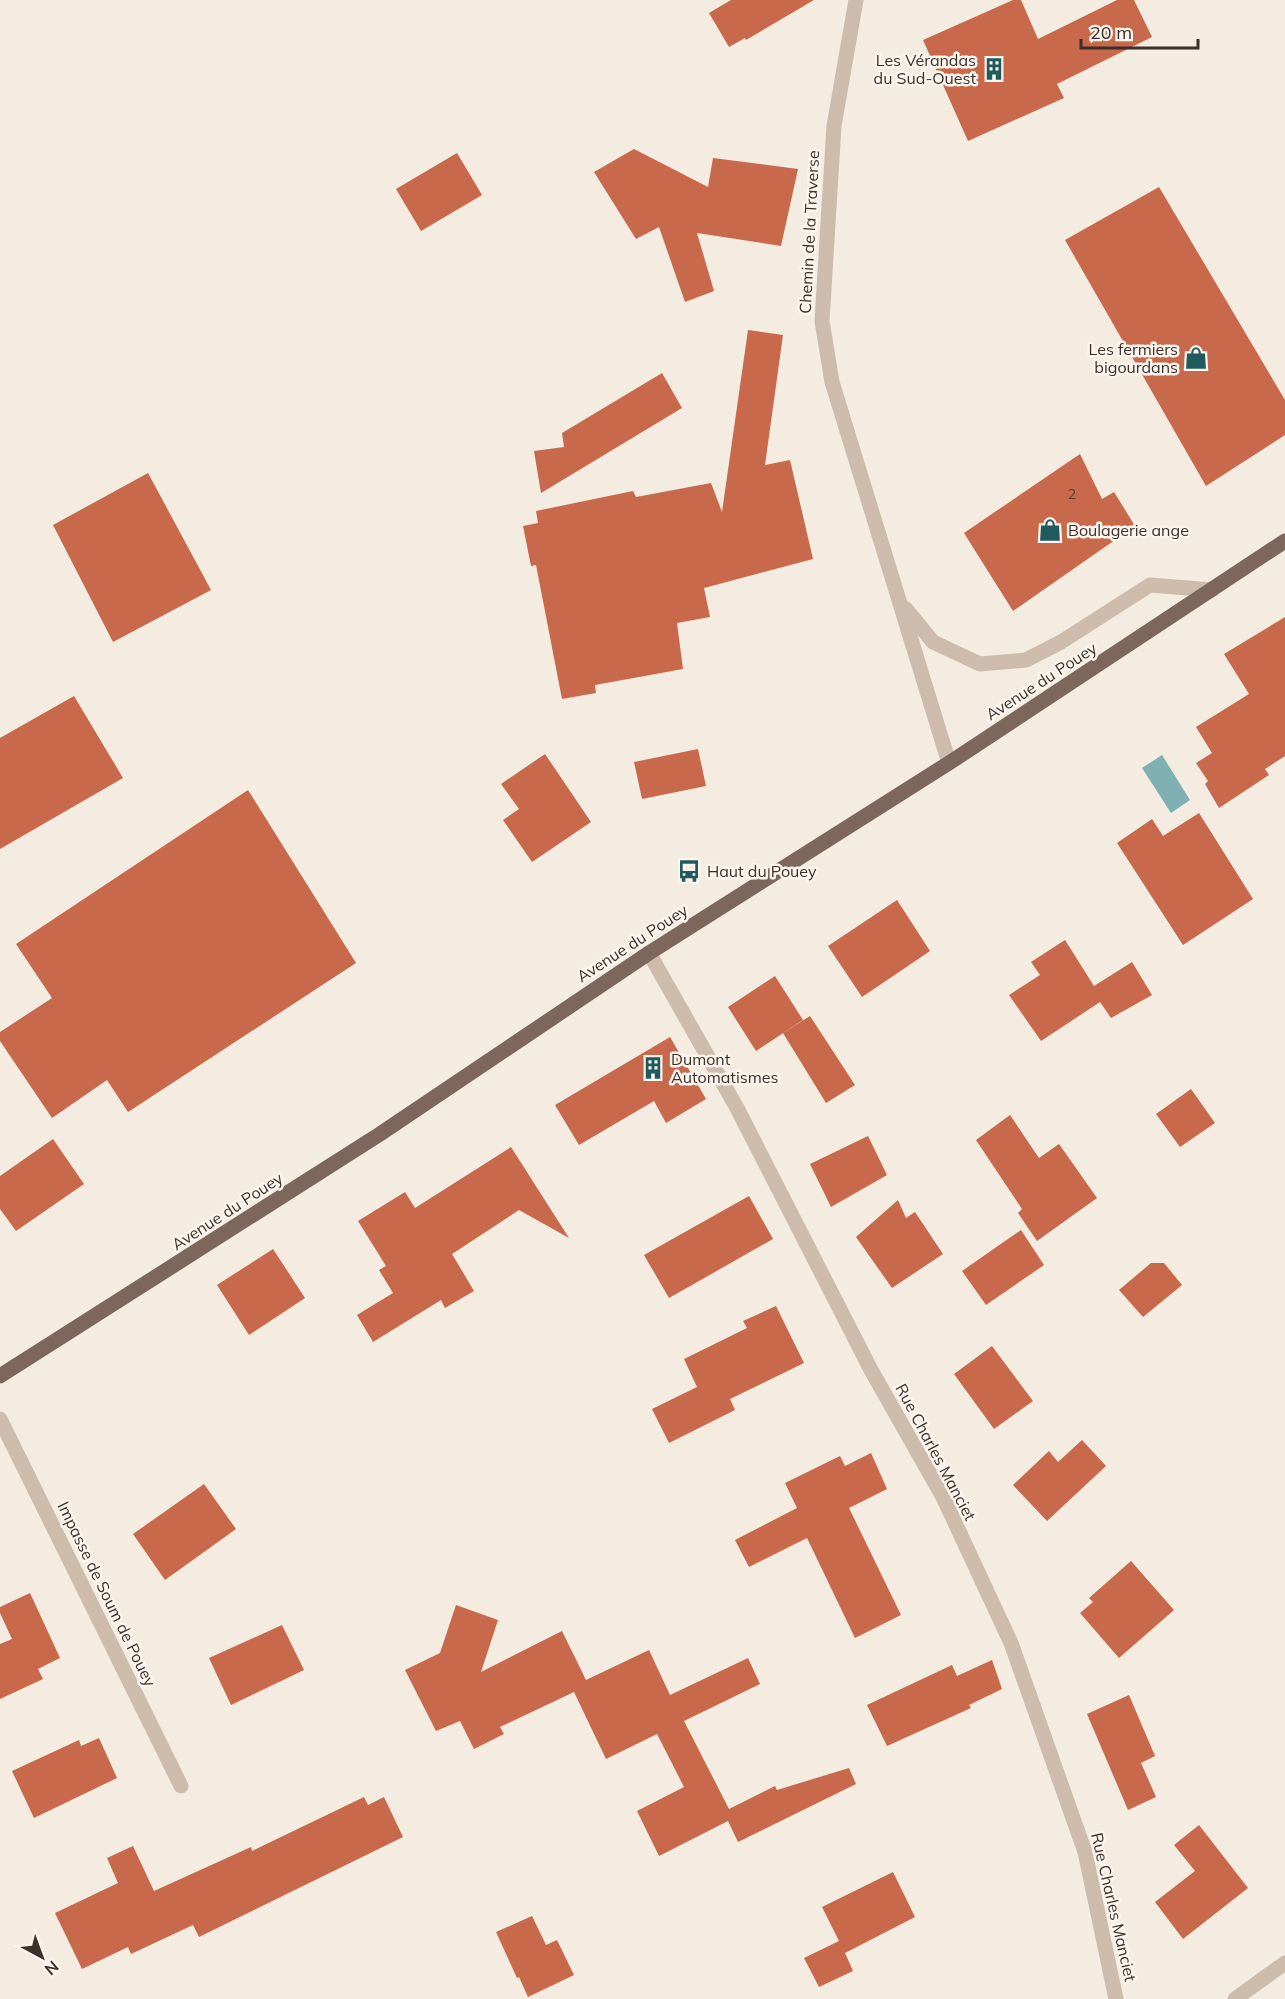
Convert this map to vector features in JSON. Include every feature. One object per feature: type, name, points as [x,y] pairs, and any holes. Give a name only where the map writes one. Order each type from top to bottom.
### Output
[{"type":"main road","name":"Avenue du Pouey","points":[[0,1377],[380,1134],[649,953],[949,763],[1285,541]]},
{"type":"street","name":"Chemin de la Traverse","points":[[856,0],[834,126],[822,321],[832,382],[949,763]]},
{"type":"street","name":"Chemin de la Traverse","points":[[900,602],[933,642],[980,664],[1026,660],[1061,642],[1150,585],[1212,590]]},
{"type":"street","name":"Rue Charles Manciet","points":[[649,953],[736,1108],[871,1370],[943,1497],[1011,1643],[1085,1852],[1116,1999]]},
{"type":"street","name":"Impasse de Soum de Pouey","points":[[0,1419],[181,1786]]},
{"type":"street","points":[[1235,1999],[1285,1963]]},
{"type":"water","points":[[1162,755],[1190,800],[1171,813],[1142,768]]},
{"type":"building","points":[[731,0],[814,0],[746,40],[745,38],[729,47],[709,13]]},
{"type":"building","name":"Les Vérandas du Sud-Ouest","points":[[1013,0],[1021,0],[1038,39],[1117,0],[1134,0],[1152,37],[1057,84],[1064,98],[968,141],[923,40]]},
{"type":"building","points":[[634,149],[708,187],[713,158],[798,169],[781,246],[697,233],[714,291],[685,302],[659,227],[636,239],[594,172]]},
{"type":"building","points":[[457,153],[482,195],[421,231],[396,189]]},
{"type":"building","name":"Les fermiers bigourdans","points":[[1159,187],[1285,400],[1285,435],[1206,486],[1065,240]]},
{"type":"building","points":[[748,330],[783,335],[765,465],[790,460],[813,559],[704,588],[710,617],[677,623],[683,669],[595,685],[596,693],[562,699],[536,565],[531,566],[523,526],[538,523],[536,511],[633,491],[636,497],[711,483],[722,512]]},
{"type":"building","points":[[662,373],[682,408],[541,493],[534,451],[564,447],[562,433]]},
{"type":"building","name":"Boulagerie ange","points":[[1080,454],[1102,499],[1114,492],[1135,526],[1013,611],[964,533]]},
{"type":"building","points":[[148,473],[211,590],[113,642],[53,525]]},
{"type":"building","points":[[1285,617],[1285,756],[1265,769],[1269,775],[1219,808],[1205,784],[1208,781],[1196,763],[1212,753],[1196,727],[1249,694],[1224,654]]},
{"type":"building","points":[[74,696],[123,778],[0,849],[0,738]]},
{"type":"building","points":[[698,749],[706,786],[642,799],[634,762]]},
{"type":"building","points":[[545,754],[591,822],[532,862],[503,820],[519,809],[501,784]]},
{"type":"building","points":[[248,790],[356,963],[128,1112],[107,1080],[52,1118],[0,1041],[0,1032],[52,998],[16,944]]},
{"type":"building","points":[[1199,813],[1253,899],[1183,945],[1117,843],[1152,819],[1163,836]]},
{"type":"building","points":[[897,900],[930,951],[862,997],[828,946]]},
{"type":"building","points":[[1065,940],[1094,986],[1132,962],[1152,995],[1111,1018],[1100,1002],[1041,1041],[1009,995],[1040,975],[1031,962]]},
{"type":"building","points":[[775,976],[803,1020],[756,1051],[728,1007]]},
{"type":"building","points":[[810,1016],[855,1085],[826,1103],[783,1033]]},
{"type":"building","name":"Dumont Automatismes","points":[[670,1037],[706,1099],[666,1123],[654,1101],[579,1145],[555,1105]]},
{"type":"building","points":[[1191,1089],[1215,1123],[1180,1147],[1156,1114]]},
{"type":"building","points":[[1010,1115],[1039,1158],[1059,1144],[1097,1198],[1037,1241],[1018,1213],[1022,1209],[976,1140]]},
{"type":"building","points":[[868,1136],[887,1175],[831,1207],[810,1164]]},
{"type":"building","points":[[53,1139],[84,1184],[16,1231],[0,1209],[0,1176]]},
{"type":"building","points":[[511,1147],[569,1238],[519,1210],[452,1254],[474,1291],[445,1308],[441,1300],[373,1342],[357,1315],[393,1293],[379,1270],[386,1266],[358,1221],[405,1192],[415,1208]]},
{"type":"building","points":[[749,1196],[773,1239],[669,1298],[644,1255]]},
{"type":"building","points":[[898,1200],[906,1218],[915,1212],[943,1254],[892,1288],[856,1237]]},
{"type":"building","points":[[1021,1230],[1044,1265],[986,1305],[962,1271]]},
{"type":"building","points":[[273,1249],[305,1298],[249,1335],[217,1285]]},
{"type":"building","points":[[1151,1263],[1164,1263],[1182,1285],[1143,1317],[1119,1290]]},
{"type":"building","points":[[776,1306],[804,1363],[730,1399],[735,1410],[669,1443],[652,1409],[697,1387],[684,1359],[747,1328],[743,1321]]},
{"type":"building","points":[[992,1346],[1033,1401],[994,1429],[954,1374]]},
{"type":"building","points":[[1082,1440],[1106,1466],[1047,1521],[1013,1485],[1049,1451],[1058,1462]]},
{"type":"building","points":[[871,1453],[887,1489],[849,1508],[901,1615],[855,1638],[807,1538],[749,1567],[735,1540],[797,1508],[785,1483],[840,1456],[845,1466]]},
{"type":"building","points":[[204,1484],[236,1529],[165,1580],[133,1534]]},
{"type":"building","points":[[1131,1561],[1174,1610],[1119,1658],[1080,1613],[1093,1602],[1089,1598]]},
{"type":"building","points":[[30,1593],[60,1658],[38,1669],[43,1679],[0,1699],[0,1644],[12,1639],[0,1613],[0,1607]]},
{"type":"building","points":[[456,1605],[498,1620],[481,1672],[562,1631],[586,1680],[649,1650],[670,1695],[748,1658],[760,1684],[684,1721],[729,1809],[775,1786],[777,1790],[849,1768],[856,1784],[738,1842],[728,1821],[659,1856],[637,1811],[684,1787],[657,1734],[606,1759],[574,1692],[500,1727],[504,1734],[474,1749],[460,1721],[436,1731],[405,1670],[440,1653]]},
{"type":"building","points":[[282,1625],[304,1670],[231,1705],[209,1658]]},
{"type":"building","points":[[992,1660],[1002,1689],[969,1705],[971,1708],[887,1746],[867,1705],[952,1665],[957,1676]]},
{"type":"building","points":[[1129,1695],[1155,1756],[1141,1763],[1156,1797],[1128,1810],[1087,1714]]},
{"type":"building","points":[[99,1738],[117,1778],[34,1818],[12,1771],[79,1740],[81,1746]]},
{"type":"building","points":[[364,1797],[368,1805],[384,1797],[403,1837],[199,1937],[193,1925],[131,1954],[128,1947],[82,1969],[55,1913],[118,1883],[107,1858],[133,1846],[154,1891],[251,1847],[252,1851]]},
{"type":"building","points":[[1199,1825],[1248,1888],[1183,1939],[1155,1902],[1195,1871],[1174,1845]]},
{"type":"building","points":[[893,1872],[915,1917],[845,1953],[853,1971],[819,1987],[804,1958],[839,1941],[822,1907]]},
{"type":"building","points":[[532,1916],[546,1945],[557,1940],[574,1975],[528,1997],[496,1932]]},
{"type":"place","name":"Les Vérandas du Sud-Ouest","points":[[994,69]]},
{"type":"place","name":"Les fermiers bigourdans","points":[[1196,358]]},
{"type":"place","name":"Boulagerie ange","points":[[1050,530]]},
{"type":"place","name":"Haut du Pouey","points":[[689,871]]},
{"type":"place","name":"Dumont Automatismes","points":[[653,1068]]}]
